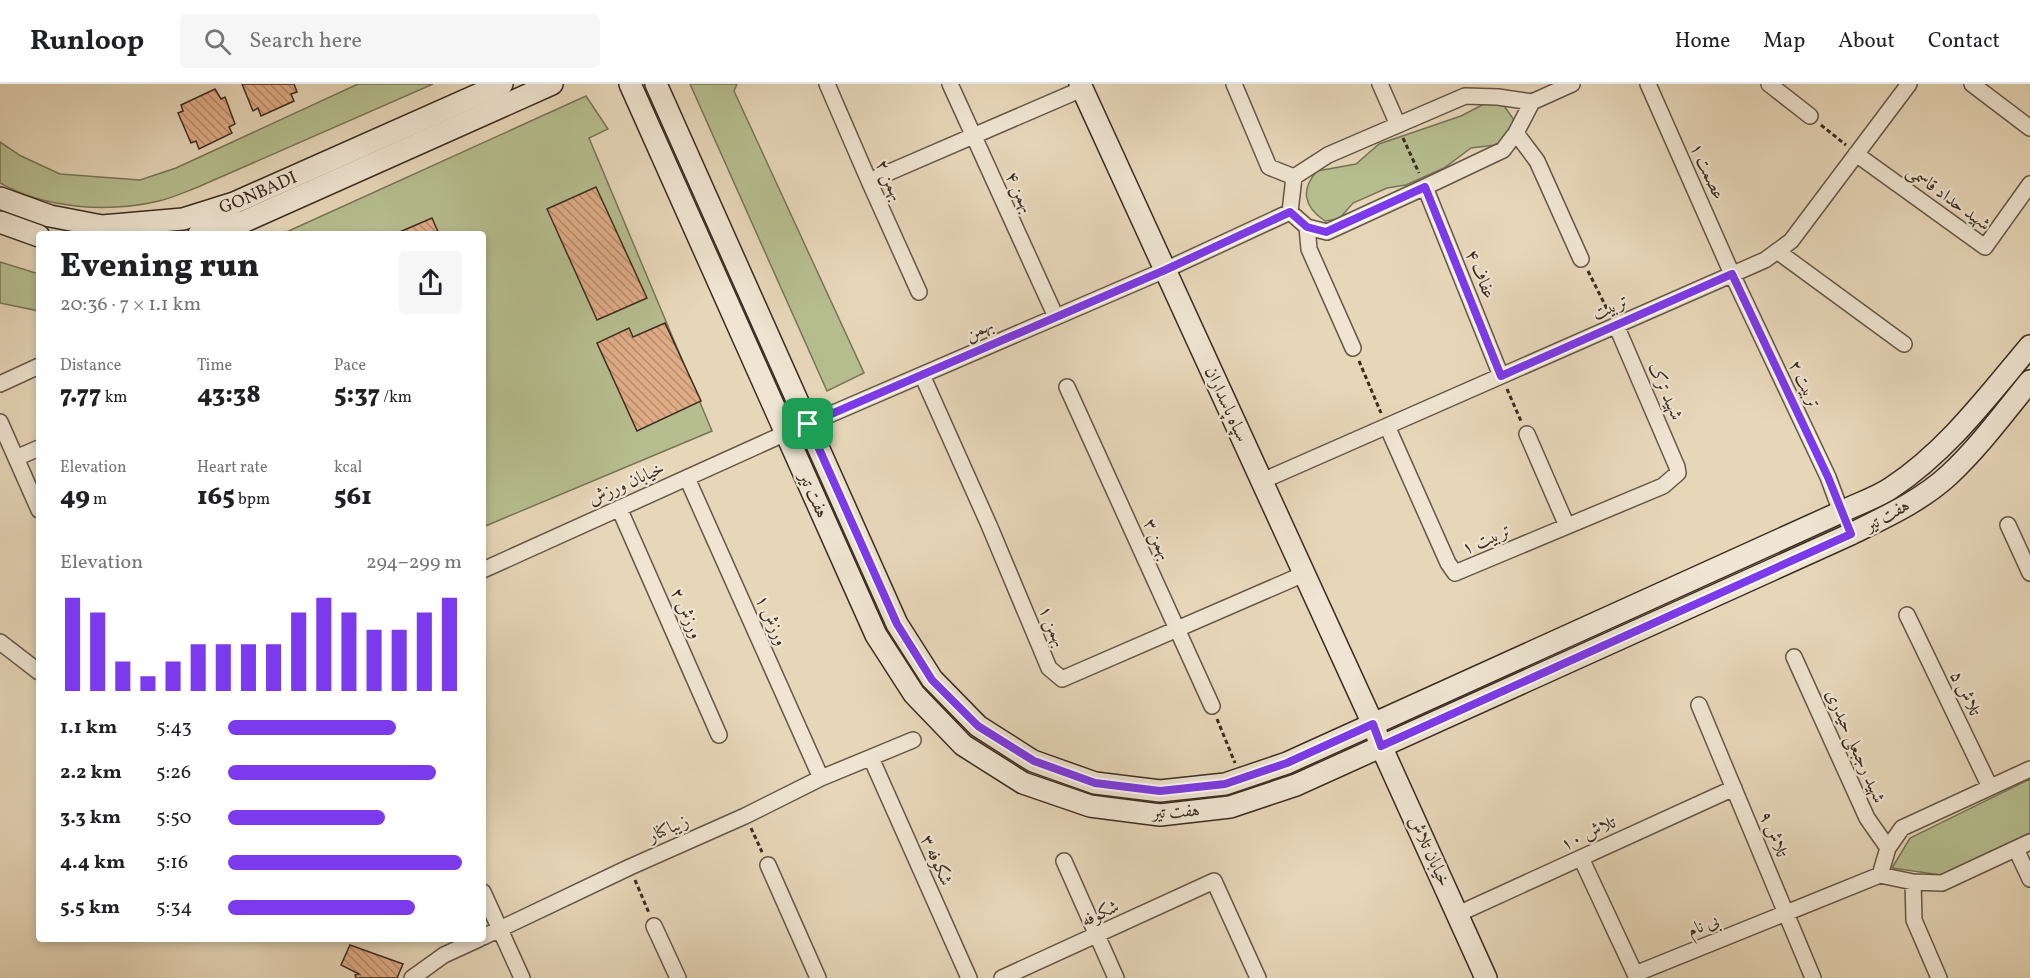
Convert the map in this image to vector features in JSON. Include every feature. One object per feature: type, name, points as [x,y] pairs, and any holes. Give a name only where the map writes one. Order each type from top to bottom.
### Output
[{"type":"main road","name":"GONBADI","points":[[0,198],[50,216],[102,226],[183,219],[234,203],[502,84]]},
{"type":"main road","name":"GONBADI","points":[[210,231],[243,222],[552,84]]},
{"type":"main road","name":"هفت تیر","points":[[630,84],[876,635],[914,694],[963,745],[1023,783],[1090,806],[1160,815],[1230,807],[1296,785],[1902,509],[1948,476],[1987,435],[2030,381]]},
{"type":"main road","name":"هفت تیر","points":[[656,84],[897,624],[932,680],[978,726],[1034,761],[1095,783],[1160,791],[1225,784],[1287,763],[1841,512],[1889,489],[1932,458],[1969,419],[2030,346]]},
{"type":"main road","name":"سپاه پاسداران","points":[[1081,87],[1373,724]]},
{"type":"main road","points":[[0,222],[36,235]]},
{"type":"main road","points":[[1841,512],[1851,534]]},
{"type":"main road","name":"خیابان تلاش","points":[[1373,724],[1486,978]]},
{"type":"street","name":"بهمن ۲","points":[[827,84],[919,292]]},
{"type":"street","name":"بهمن ۴","points":[[950,84],[1056,317]]},
{"type":"street","points":[[1234,84],[1269,167],[1294,177]]},
{"type":"street","points":[[1380,84],[1398,125]]},
{"type":"street","points":[[1501,84],[1507,99]]},
{"type":"street","points":[[1294,177],[1328,155],[1465,96],[1532,102],[1572,84]]},
{"type":"street","name":"عصمت ۱","points":[[1648,84],[1732,274]]},
{"type":"street","points":[[1769,84],[1810,116]]},
{"type":"street","name":"تربیت","points":[[1262,481],[1765,260],[1791,241],[1909,84]]},
{"type":"street","points":[[1972,84],[2030,128]]},
{"type":"street","points":[[869,182],[1081,87]]},
{"type":"street","points":[[1294,177],[1290,212],[1307,227],[1326,232],[1503,150],[1516,133],[1532,102]]},
{"type":"street","points":[[1516,133],[1537,161],[1581,259]]},
{"type":"street","name":"شهید حداد قاسمی","points":[[1856,154],[1985,247],[2030,184]]},
{"type":"street","name":"عفاف ۴","points":[[1425,187],[1501,376]]},
{"type":"street","name":"بهمن","points":[[808,424],[1165,270],[1290,212]]},
{"type":"street","points":[[1307,227],[1309,249],[1353,348]]},
{"type":"street","points":[[1777,251],[1904,344]]},
{"type":"street","name":"تربیت ۲","points":[[1732,274],[1828,477],[1841,512]]},
{"type":"street","name":"شهید ترک","points":[[1616,326],[1657,417],[1678,473]]},
{"type":"street","points":[[0,384],[36,367]]},
{"type":"street","name":"بهمن ۱","points":[[922,375],[989,525],[1049,668],[1062,679],[1304,574]]},
{"type":"street","name":"بهمن ۳","points":[[1067,387],[1212,706]]},
{"type":"street","points":[[0,422],[36,503]]},
{"type":"street","name":"تربیت ۱","points":[[1387,426],[1448,563],[1455,573],[1663,486],[1678,473]]},
{"type":"street","name":"خیابان ورزش","points":[[486,569],[786,433]]},
{"type":"street","points":[[1527,434],[1567,526]]},
{"type":"street","points":[[16,458],[36,449]]},
{"type":"street","name":"ورزش ۱","points":[[687,477],[821,778]]},
{"type":"street","name":"ورزش ۲","points":[[619,508],[719,735]]},
{"type":"street","points":[[2008,525],[2030,573]]},
{"type":"street","name":"تلاش ۵","points":[[1907,615],[1990,788]]},
{"type":"street","points":[[0,642],[36,670]]},
{"type":"street","name":"شهید رجبعلی حیدری","points":[[1794,657],[1867,818],[1888,848]]},
{"type":"street","name":"تلاش ۹","points":[[1699,705],[1813,978]]},
{"type":"street","name":"زیباکنار","points":[[486,936],[630,867],[746,816],[821,778],[913,740]]},
{"type":"street","name":"شکوفه ۳","points":[[871,758],[969,978]]},
{"type":"street","points":[[2030,769],[1902,828],[1888,848],[1880,875],[1913,882],[1942,883],[2023,846],[2030,879]]},
{"type":"street","name":"تلاش ۱۰","points":[[1458,914],[1734,788]]},
{"type":"street","points":[[1581,858],[1636,976]]},
{"type":"street","points":[[1064,861],[1116,978]]},
{"type":"street","points":[[768,865],[818,978]]},
{"type":"street","name":"بی نام","points":[[1636,976],[1880,875]]},
{"type":"street","name":"شکوفه","points":[[1002,978],[1214,881],[1258,978]]},
{"type":"street","points":[[1913,882],[1914,920],[1939,978]]},
{"type":"street","points":[[486,899],[522,978]]},
{"type":"street","points":[[654,926],[678,978]]},
{"type":"street","points":[[412,978],[444,956],[472,942]]},
{"type":"path","points":[[1810,116],[1856,154]]},
{"type":"path","points":[[1398,125],[1425,187]]},
{"type":"path","points":[[1581,259],[1616,326]]},
{"type":"path","points":[[1353,348],[1387,426]]},
{"type":"path","points":[[1501,376],[1527,434]]},
{"type":"path","points":[[1212,706],[1241,778]]},
{"type":"path","points":[[746,816],[768,865]]},
{"type":"path","points":[[630,867],[654,926]]},
{"type":"green space","points":[[358,84],[433,84],[198,187],[159,201],[119,207],[78,206],[37,198],[0,183],[0,142],[21,156],[60,174],[140,180],[176,168]]},
{"type":"green space","points":[[690,84],[737,84],[734,91],[864,373],[827,391]]},
{"type":"green space","points":[[586,96],[608,129],[589,138],[712,431],[486,526],[486,231],[289,231]]},
{"type":"green space","points":[[1496,102],[1505,107],[1514,120],[1513,130],[1507,139],[1496,145],[1471,148],[1444,168],[1406,185],[1387,188],[1353,203],[1339,219],[1325,221],[1312,210],[1307,191],[1317,171],[1356,164],[1379,144],[1461,116],[1484,104]]},
{"type":"green space","points":[[0,262],[36,273],[36,310],[0,303]]},
{"type":"green space","points":[[2030,779],[2030,833],[1941,875],[1892,868],[1910,838]]},
{"type":"building","points":[[242,84],[294,84],[297,92],[291,94],[294,101],[261,116],[258,108],[253,111]]},
{"type":"building","points":[[215,89],[221,99],[225,97],[235,124],[229,127],[232,133],[199,149],[196,141],[191,143],[178,113],[183,111],[181,105]]},
{"type":"building","points":[[596,187],[647,298],[597,320],[547,209]]},
{"type":"building","points":[[432,218],[438,231],[402,231]]},
{"type":"building","points":[[665,323],[701,401],[637,431],[597,343],[629,328],[633,337]]},
{"type":"building","points":[[350,945],[403,964],[397,978],[356,978],[355,975],[359,974],[341,965]]},
{"type":"route","points":[[1425,187],[1501,376],[1732,274],[1828,477],[1851,534],[1381,746],[1373,724],[1287,763],[1225,784],[1160,791],[1095,783],[1034,761],[978,726],[932,680],[897,624],[808,424],[1165,270],[1290,212],[1307,227],[1326,232],[1425,187]]}]
